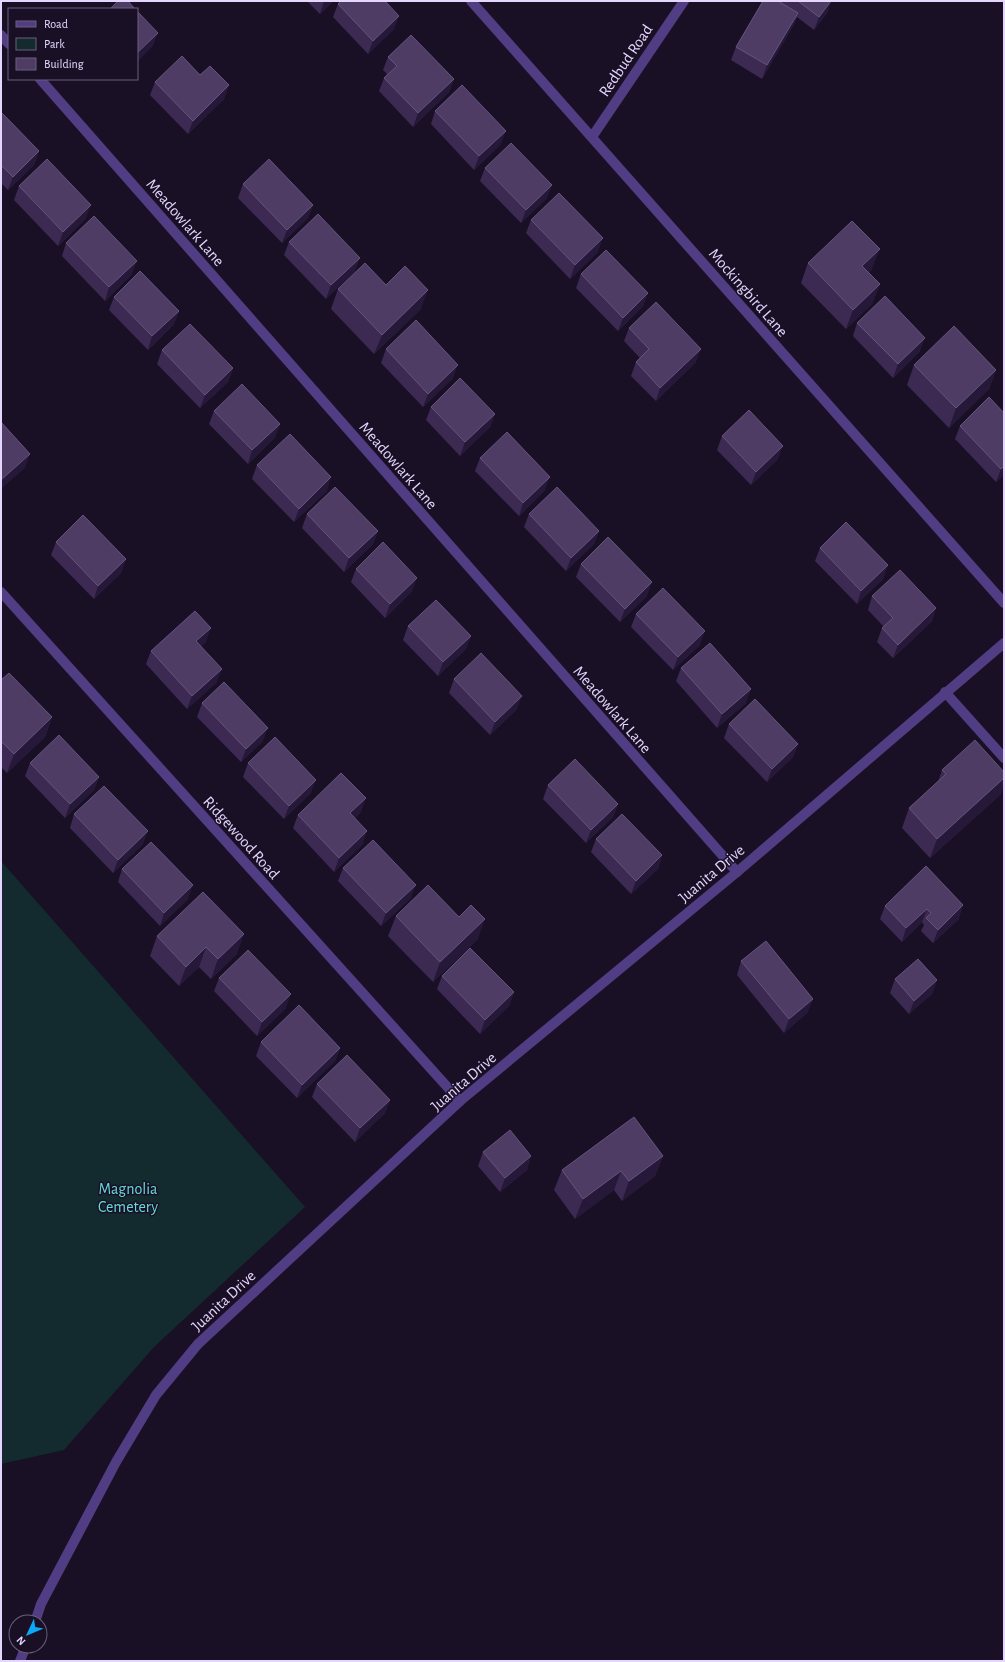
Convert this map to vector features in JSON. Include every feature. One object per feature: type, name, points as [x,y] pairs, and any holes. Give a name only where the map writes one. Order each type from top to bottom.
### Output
[{"type":"street","name":"Mockingbird Lane","points":[[471,1],[1004,603]]},
{"type":"street","name":"Redbud Road","points":[[592,137],[684,1]]},
{"type":"street","points":[[1,35],[8,43]]},
{"type":"street","name":"Meadowlark Lane","points":[[41,80],[737,872]]},
{"type":"street","name":"Ridgewood Road","points":[[1,592],[460,1101]]},
{"type":"street","name":"Juanita Drive","points":[[38,1614],[41,1604],[116,1462],[156,1395],[198,1344],[460,1101],[737,872],[945,692],[1004,643]]},
{"type":"street","points":[[945,692],[1004,758]]},
{"type":"green space","name":"Magnolia Cemetery","points":[[1,861],[305,1207],[154,1347],[64,1450],[1,1464]]},
{"type":"building","points":[[118,1],[128,1],[134,8],[111,8]]},
{"type":"building","points":[[341,1],[385,1],[399,16],[373,41],[338,4]]},
{"type":"building","points":[[763,1],[778,1],[798,13],[767,65],[736,47]]},
{"type":"building","points":[[798,1],[831,1],[819,17]]},
{"type":"building","points":[[138,12],[158,33],[138,52]]},
{"type":"building","points":[[411,35],[454,79],[418,113],[384,78],[397,66],[388,57]]},
{"type":"building","points":[[182,56],[200,75],[210,66],[229,85],[193,121],[155,82]]},
{"type":"building","points":[[462,85],[506,131],[479,156],[435,111]]},
{"type":"building","points":[[1,112],[39,151],[13,177],[1,165]]},
{"type":"building","points":[[511,143],[552,185],[526,210],[485,168]]},
{"type":"building","points":[[47,159],[91,205],[63,232],[19,186]]},
{"type":"building","points":[[269,159],[313,205],[287,230],[243,184]]},
{"type":"building","points":[[559,193],[603,238],[575,265],[531,220]]},
{"type":"building","points":[[318,214],[360,258],[331,285],[289,242]]},
{"type":"building","points":[[94,216],[137,261],[109,287],[66,243]]},
{"type":"building","points":[[852,221],[880,249],[862,266],[880,284],[853,310],[808,263]]},
{"type":"building","points":[[606,250],[648,293],[623,318],[581,274]]},
{"type":"building","points":[[365,263],[386,285],[405,266],[428,290],[382,335],[338,289]]},
{"type":"building","points":[[140,271],[179,311],[152,336],[114,297]]},
{"type":"building","points":[[885,296],[925,338],[898,364],[857,323]]},
{"type":"building","points":[[656,302],[701,349],[660,388],[636,362],[649,349],[629,328]]},
{"type":"building","points":[[416,320],[458,365],[428,394],[386,349]]},
{"type":"building","points":[[190,324],[233,368],[205,395],[162,350]]},
{"type":"building","points":[[954,326],[996,370],[956,408],[914,365]]},
{"type":"building","points":[[460,378],[495,414],[465,442],[431,407]]},
{"type":"building","points":[[242,384],[280,424],[252,450],[214,411]]},
{"type":"building","points":[[989,397],[1004,413],[1004,466],[1001,469],[960,426]]},
{"type":"building","points":[[749,410],[783,446],[756,472],[722,436]]},
{"type":"building","points":[[1,422],[30,454],[1,480]]},
{"type":"building","points":[[507,432],[550,477],[523,503],[480,458]]},
{"type":"building","points":[[290,434],[331,477],[299,509],[257,465]]},
{"type":"building","points":[[335,487],[378,531],[349,558],[307,514]]},
{"type":"building","points":[[557,487],[599,531],[571,558],[529,514]]},
{"type":"building","points":[[83,515],[126,559],[98,586],[56,542]]},
{"type":"building","points":[[846,522],[888,565],[861,591],[820,548]]},
{"type":"building","points":[[608,537],[652,582],[625,609],[581,564]]},
{"type":"building","points":[[383,542],[417,578],[390,604],[356,569]]},
{"type":"building","points":[[900,570],[936,608],[898,645],[882,628],[893,618],[872,596]]},
{"type":"building","points":[[663,588],[705,631],[678,657],[636,614]]},
{"type":"building","points":[[436,600],[471,636],[443,662],[408,626]]},
{"type":"building","points":[[195,611],[211,628],[196,641],[222,669],[192,696],[151,651]]},
{"type":"building","points":[[710,643],[751,689],[722,714],[681,668]]},
{"type":"building","points":[[481,653],[522,696],[495,722],[454,679]]},
{"type":"building","points":[[9,673],[52,717],[14,754],[1,741],[1,680]]},
{"type":"building","points":[[224,682],[268,728],[246,749],[202,703]]},
{"type":"building","points":[[755,699],[798,744],[772,769],[729,724]]},
{"type":"building","points":[[59,735],[99,777],[70,804],[30,763]]},
{"type":"building","points":[[275,737],[316,780],[289,806],[248,763]]},
{"type":"building","points":[[975,740],[1004,772],[1004,778],[937,839],[909,808],[946,774],[942,770]]},
{"type":"building","points":[[575,759],[618,804],[591,830],[548,785]]},
{"type":"building","points":[[341,773],[366,798],[350,813],[367,831],[339,858],[298,815]]},
{"type":"building","points":[[104,786],[148,831],[118,860],[74,814]]},
{"type":"building","points":[[622,814],[662,855],[636,881],[596,839]]},
{"type":"building","points":[[373,840],[416,885],[386,913],[343,868]]},
{"type":"building","points":[[151,842],[193,885],[164,913],[122,869]]},
{"type":"building","points":[[926,866],[963,905],[938,930],[926,918],[931,913],[927,909],[906,928],[885,906]]},
{"type":"building","points":[[428,885],[459,917],[471,905],[485,919],[440,962],[396,916]]},
{"type":"building","points":[[203,892],[244,934],[218,959],[206,947],[186,967],[157,936]]},
{"type":"building","points":[[766,941],[813,999],[789,1019],[741,961]]},
{"type":"building","points":[[470,948],[514,992],[485,1020],[442,976]]},
{"type":"building","points":[[248,950],[291,994],[262,1022],[219,978]]},
{"type":"building","points":[[918,959],[937,980],[914,1001],[895,979]]},
{"type":"building","points":[[299,1005],[340,1048],[302,1085],[261,1042]]},
{"type":"building","points":[[347,1055],[390,1100],[360,1128],[317,1084]]},
{"type":"building","points":[[634,1117],[663,1156],[629,1181],[621,1171],[583,1199],[562,1170]]},
{"type":"building","points":[[510,1130],[531,1156],[505,1178],[483,1152]]}]
